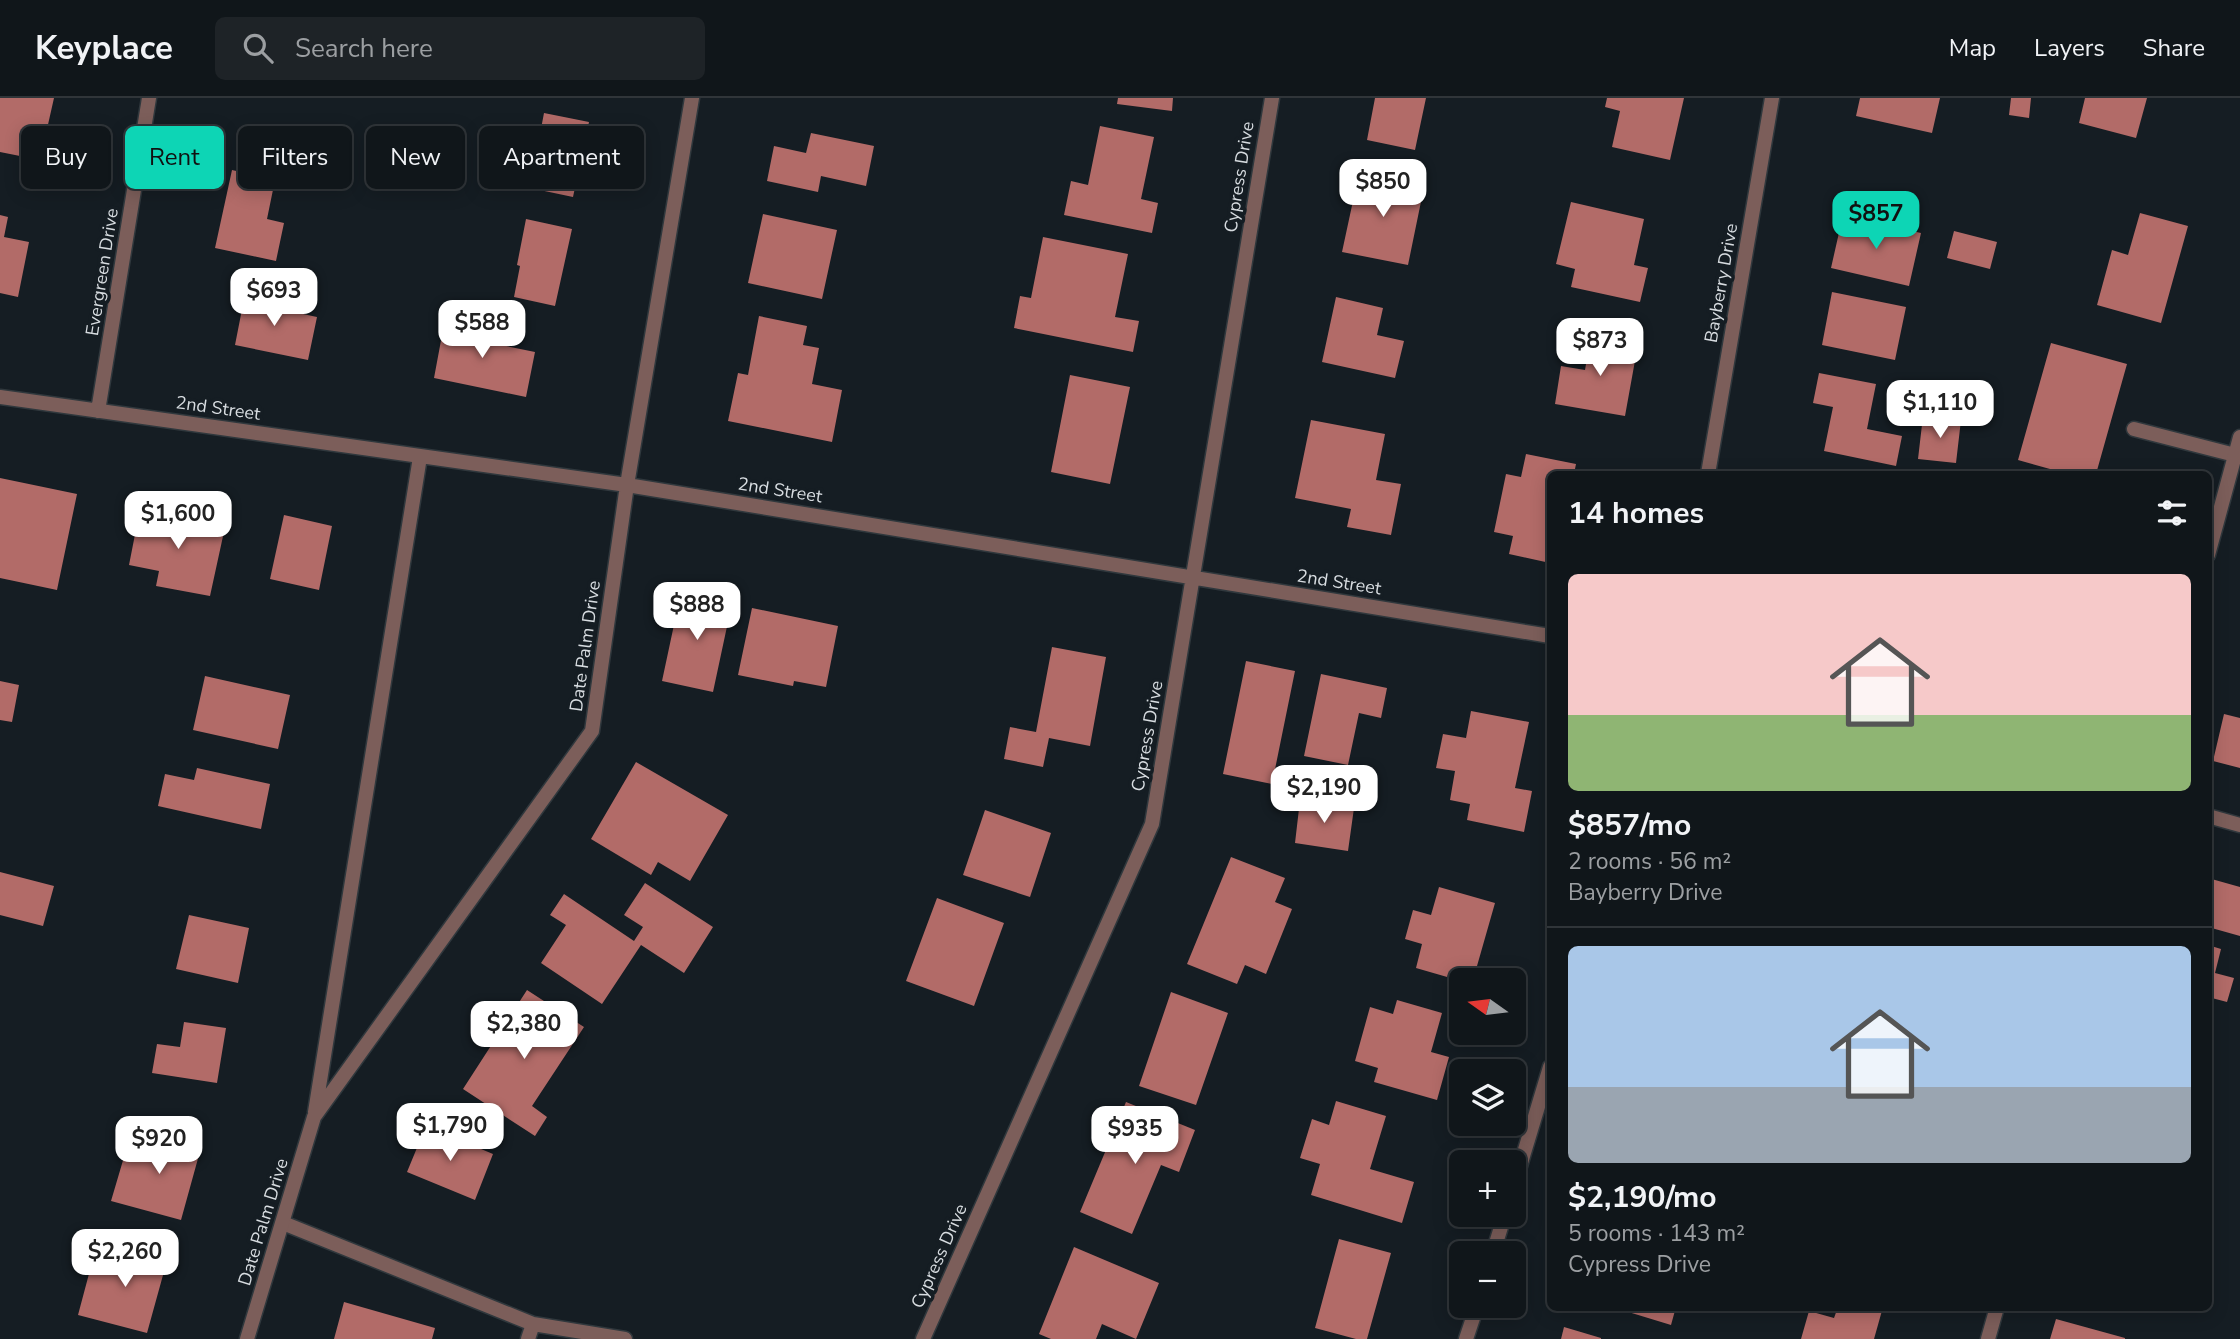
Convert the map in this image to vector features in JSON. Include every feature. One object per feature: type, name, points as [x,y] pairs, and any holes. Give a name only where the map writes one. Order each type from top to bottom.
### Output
[{"type":"street","name":"Evergreen Drive","points":[[98,411],[149,98]]},
{"type":"street","name":"Date Palm Drive","points":[[314,1117],[592,731],[627,485],[692,98]]},
{"type":"street","name":"Cypress Drive","points":[[923,1339],[1152,824],[1272,98]]},
{"type":"street","name":"Bayberry Drive","points":[[1709,471],[1772,98]]},
{"type":"street","name":"2nd Street","points":[[0,397],[627,485],[1547,636]]},
{"type":"street","points":[[2134,429],[2235,455]]},
{"type":"street","points":[[2212,540],[2240,437]]},
{"type":"street","name":"Date Palm Drive","points":[[247,1339],[314,1117],[420,457]]},
{"type":"street","points":[[2212,817],[2240,825]]},
{"type":"street","points":[[1525,1150],[1547,1077]]},
{"type":"street","points":[[283,1223],[533,1324],[625,1339]]},
{"type":"street","points":[[1988,1339],[1996,1311]]},
{"type":"street","points":[[1466,1339],[1473,1318]]},
{"type":"street","points":[[528,1339],[533,1324]]},
{"type":"building","points":[[0,98],[54,98],[48,126],[21,126],[21,156],[0,152]]},
{"type":"building","points":[[1118,98],[1173,98],[1172,111],[1117,104]]},
{"type":"building","points":[[1375,98],[1426,98],[1415,150],[1367,140]]},
{"type":"building","points":[[1607,98],[1684,98],[1670,160],[1612,147],[1620,111],[1605,107]]},
{"type":"building","points":[[1860,98],[1940,98],[1932,133],[1856,116]]},
{"type":"building","points":[[2011,98],[2031,98],[2029,118],[2009,115]]},
{"type":"building","points":[[2085,98],[2147,98],[2136,138],[2079,123]]},
{"type":"building","points":[[544,113],[589,122],[588,126],[542,126]]},
{"type":"building","points":[[1100,126],[1154,137],[1141,199],[1158,203],[1152,233],[1064,215],[1071,181],[1088,185]]},
{"type":"building","points":[[811,133],[874,146],[866,186],[821,176],[818,192],[767,181],[774,146],[806,153]]},
{"type":"building","points":[[232,170],[238,171],[238,189],[273,189],[267,219],[284,223],[276,261],[215,248]]},
{"type":"building","points":[[1359,173],[1424,187],[1408,265],[1342,252]]},
{"type":"building","points":[[535,189],[575,189],[573,197]]},
{"type":"building","points":[[1571,202],[1644,219],[1634,265],[1648,268],[1640,302],[1571,287],[1575,269],[1556,264]]},
{"type":"building","points":[[2140,213],[2188,226],[2161,323],[2097,305],[2112,250],[2128,255]]},
{"type":"building","points":[[763,214],[837,230],[822,299],[748,283]]},
{"type":"building","points":[[0,215],[8,217],[4,237],[29,242],[18,297],[0,293]]},
{"type":"building","points":[[1843,215],[1921,233],[1909,286],[1831,268]]},
{"type":"building","points":[[526,219],[572,229],[555,306],[514,297]]},
{"type":"building","points":[[1954,231],[1997,242],[1990,269],[1947,258]]},
{"type":"building","points":[[1043,237],[1128,254],[1115,317],[1139,321],[1133,352],[1014,328],[1020,296],[1031,298]]},
{"type":"building","points":[[246,289],[272,295],[270,307],[317,317],[308,360],[235,345]]},
{"type":"building","points":[[1832,292],[1906,307],[1895,360],[1822,345]]},
{"type":"building","points":[[1336,297],[1383,308],[1377,335],[1404,341],[1395,378],[1322,362]]},
{"type":"building","points":[[759,316],[807,326],[803,345],[819,348],[812,384],[842,390],[832,442],[728,421],[738,373],[748,375]]},
{"type":"building","points":[[445,319],[490,328],[487,342],[535,352],[526,397],[434,378]]},
{"type":"building","points":[[1591,335],[1638,344],[1625,416],[1555,404],[1561,366],[1585,370]]},
{"type":"building","points":[[2051,343],[2127,364],[2097,471],[2057,471],[2018,460]]},
{"type":"building","points":[[1819,373],[1876,384],[1867,429],[1902,436],[1896,466],[1824,451],[1833,407],[1813,403]]},
{"type":"building","points":[[1070,375],[1130,387],[1110,484],[1051,472]]},
{"type":"building","points":[[1923,416],[1961,420],[1956,463],[1918,459]]},
{"type":"building","points":[[1311,420],[1385,434],[1376,480],[1401,484],[1391,535],[1347,527],[1351,509],[1295,498]]},
{"type":"building","points":[[1526,454],[1576,464],[1575,471],[1547,471],[1547,562],[1509,554],[1513,536],[1494,532],[1506,474],[1521,477]]},
{"type":"building","points":[[0,478],[77,494],[57,590],[0,578]]},
{"type":"building","points":[[140,509],[225,527],[210,596],[156,586],[159,571],[129,565]]},
{"type":"building","points":[[284,515],[332,526],[319,590],[270,579]]},
{"type":"building","points":[[681,592],[732,603],[713,692],[662,681]]},
{"type":"building","points":[[752,608],[838,626],[826,687],[794,681],[793,686],[738,675]]},
{"type":"building","points":[[1052,647],[1106,657],[1090,746],[1049,738],[1043,767],[1004,759],[1010,727],[1036,732]]},
{"type":"building","points":[[1246,661],[1295,671],[1272,784],[1223,774]]},
{"type":"building","points":[[1321,674],[1387,688],[1381,718],[1359,713],[1348,765],[1304,756]]},
{"type":"building","points":[[205,676],[290,695],[278,749],[193,730]]},
{"type":"building","points":[[0,681],[19,685],[12,722],[0,720]]},
{"type":"building","points":[[1471,711],[1529,722],[1515,788],[1532,791],[1524,832],[1467,820],[1470,804],[1450,800],[1455,771],[1436,768],[1443,734],[1466,738]]},
{"type":"building","points":[[2224,714],[2240,718],[2240,768],[2213,761]]},
{"type":"building","points":[[636,762],[728,815],[690,881],[658,862],[651,875],[591,839]]},
{"type":"building","points":[[197,768],[270,784],[261,829],[158,806],[165,774],[194,780]]},
{"type":"building","points":[[1300,800],[1354,808],[1348,851],[1295,843]]},
{"type":"building","points":[[985,810],[1051,833],[1030,897],[963,875]]},
{"type":"building","points":[[1231,857],[1285,878],[1275,902],[1292,909],[1266,974],[1245,965],[1237,984],[1187,964]]},
{"type":"building","points":[[0,872],[54,886],[43,926],[0,915]]},
{"type":"building","points":[[2212,879],[2240,887],[2240,936],[2212,928]]},
{"type":"building","points":[[645,883],[713,927],[684,973],[641,945],[602,1004],[541,963],[566,925],[550,915],[564,894],[634,941],[643,927],[624,915]]},
{"type":"building","points":[[1439,887],[1495,903],[1476,968],[1449,968],[1449,978],[1416,968],[1422,944],[1405,939],[1413,910],[1431,915]]},
{"type":"building","points":[[937,898],[1004,923],[974,1006],[906,981]]},
{"type":"building","points":[[189,915],[249,928],[238,983],[176,969]]},
{"type":"building","points":[[2212,946],[2221,949],[2215,973],[2234,978],[2227,1002],[2212,998]]},
{"type":"building","points":[[527,990],[584,1027],[532,1106],[547,1117],[535,1136],[463,1089]]},
{"type":"building","points":[[1171,992],[1228,1013],[1196,1105],[1139,1086]]},
{"type":"building","points":[[1397,1000],[1442,1013],[1431,1052],[1449,1057],[1437,1100],[1374,1082],[1378,1068],[1355,1061],[1370,1007],[1393,1014]]},
{"type":"building","points":[[184,1022],[226,1028],[217,1083],[152,1073],[157,1044],[180,1047]]},
{"type":"building","points":[[1336,1101],[1386,1116],[1370,1169],[1414,1182],[1402,1223],[1311,1195],[1320,1164],[1300,1158],[1312,1119],[1329,1125]]},
{"type":"building","points":[[1126,1102],[1195,1130],[1179,1172],[1161,1165],[1132,1234],[1080,1212]]},
{"type":"building","points":[[426,1126],[493,1154],[475,1200],[407,1172]]},
{"type":"building","points":[[151,1130],[202,1144],[181,1220],[111,1201],[124,1157],[142,1162]]},
{"type":"building","points":[[1339,1239],[1391,1253],[1367,1339],[1356,1339],[1315,1328]]},
{"type":"building","points":[[118,1243],[168,1257],[147,1333],[78,1315],[90,1270],[109,1275]]},
{"type":"building","points":[[1074,1247],[1159,1283],[1136,1339],[1102,1324],[1096,1339],[1051,1339],[1039,1334]]},
{"type":"building","points":[[344,1302],[435,1328],[432,1339],[334,1339]]},
{"type":"building","points":[[1625,1311],[1675,1311],[1671,1325]]},
{"type":"building","points":[[1809,1311],[1834,1318],[1837,1311],[1882,1311],[1874,1339],[1801,1339]]},
{"type":"building","points":[[2056,1319],[2125,1338],[2125,1339],[2050,1339]]},
{"type":"building","points":[[1564,1327],[1601,1338],[1601,1339],[1561,1339]]}]
